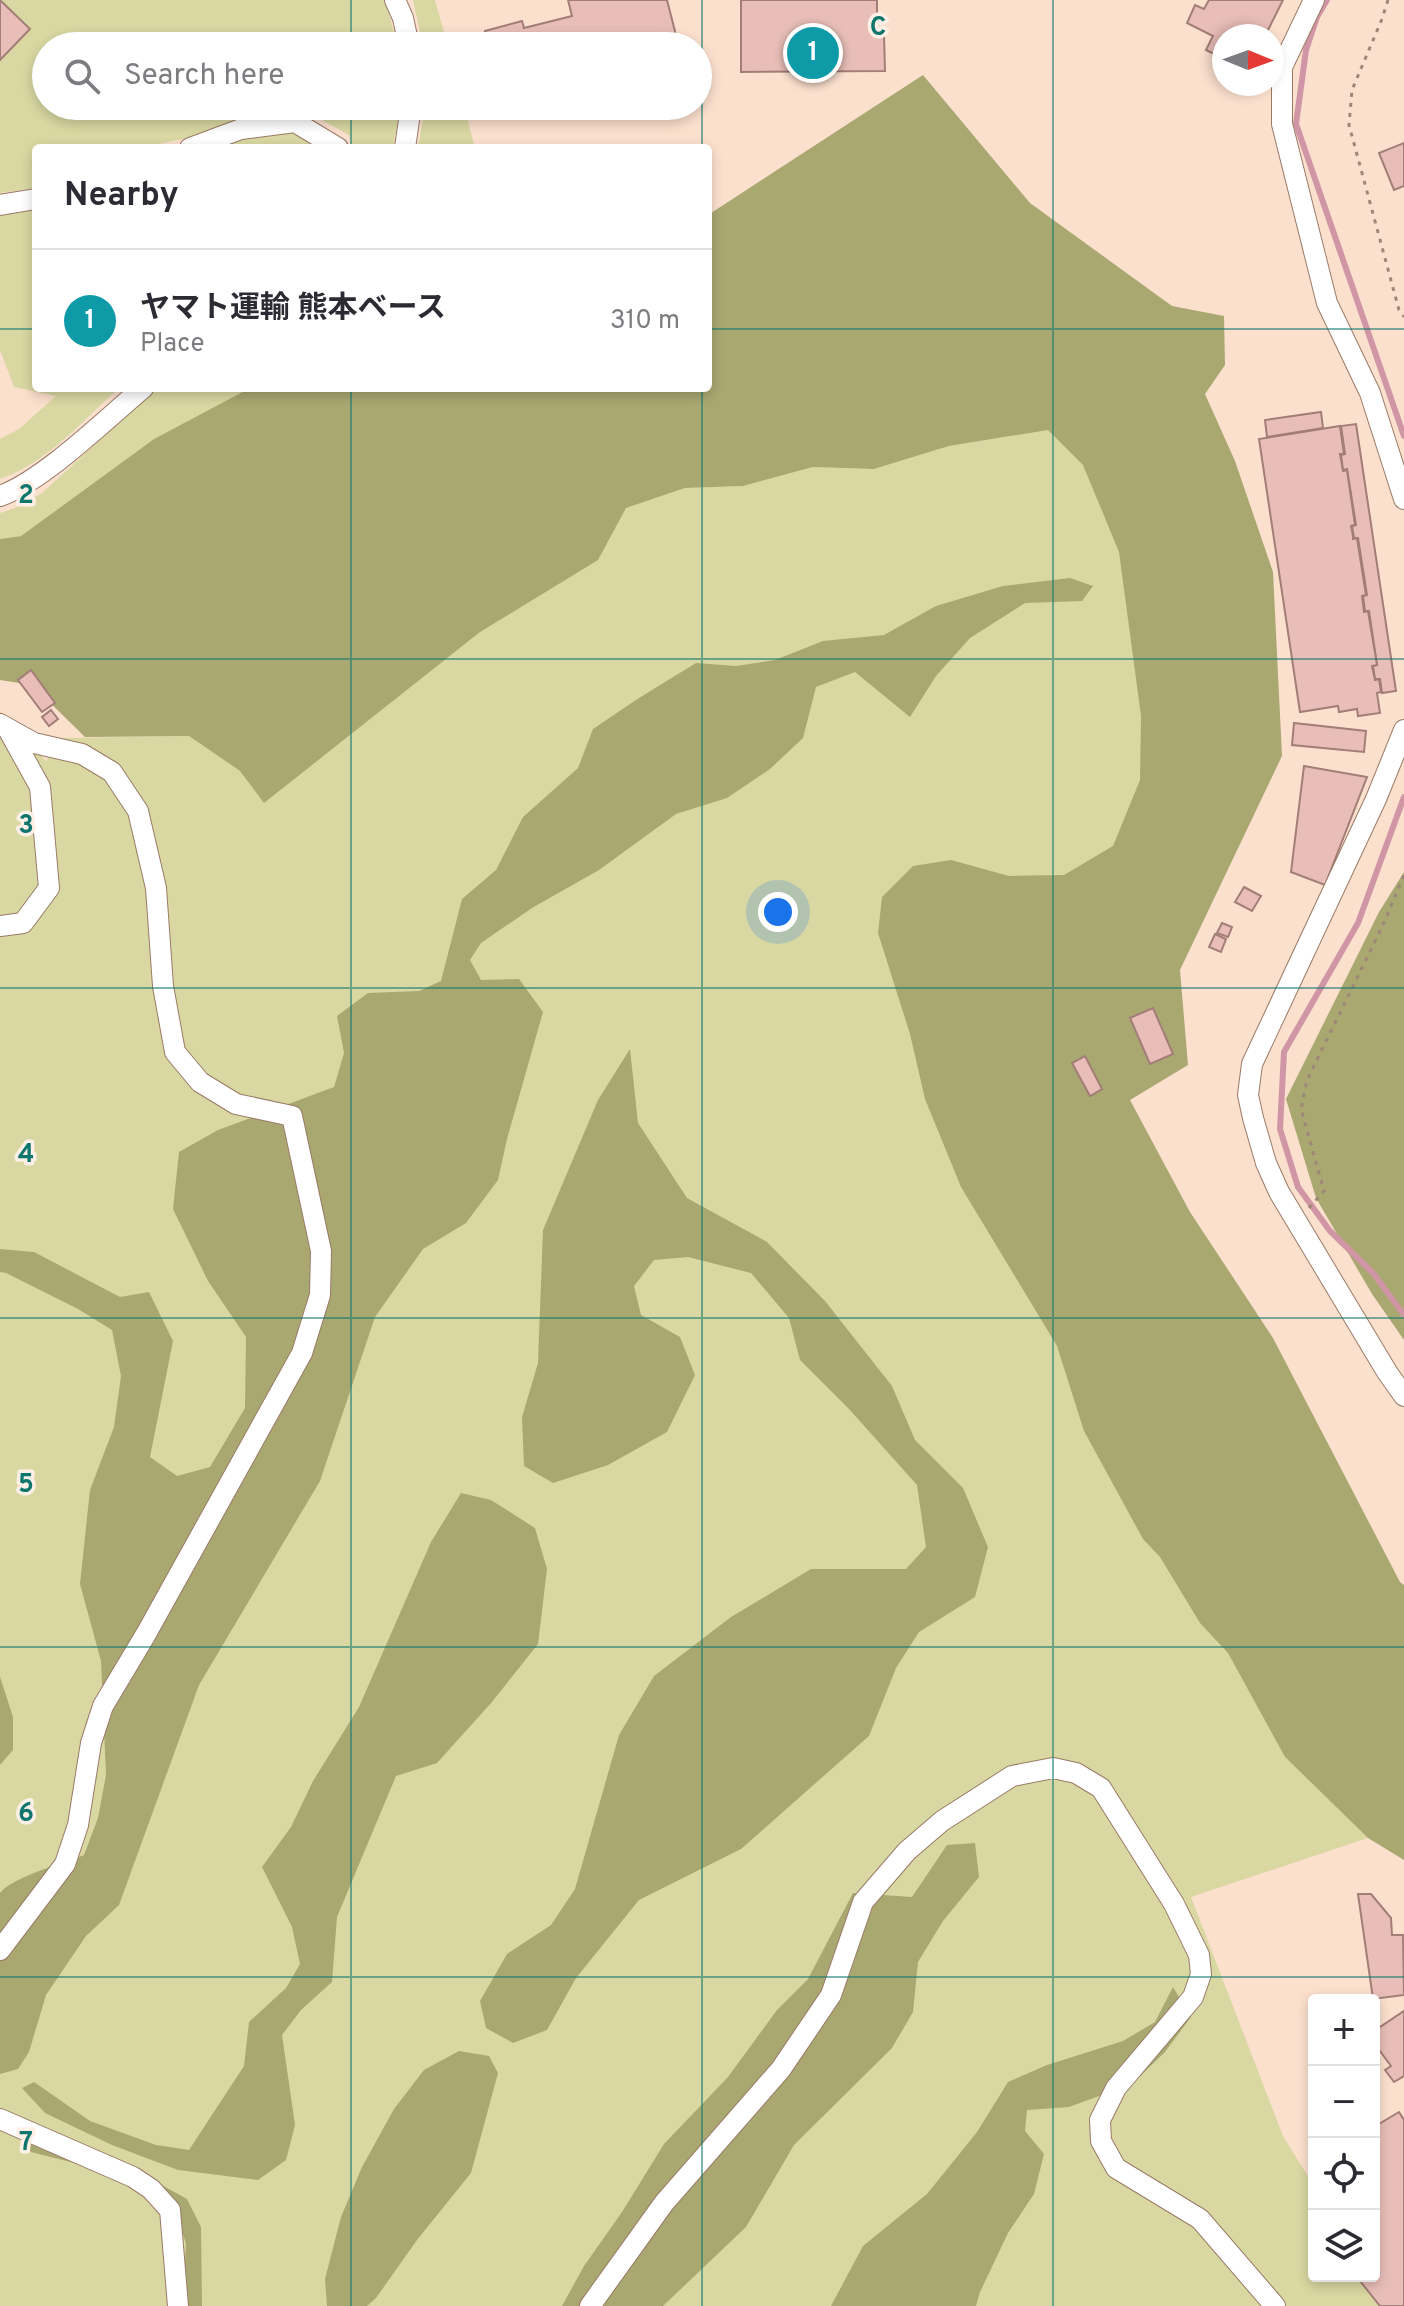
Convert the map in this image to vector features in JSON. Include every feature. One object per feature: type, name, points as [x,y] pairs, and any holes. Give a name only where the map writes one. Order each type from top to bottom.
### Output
[{"type":"street","points":[[395,0],[406,32]]},
{"type":"street","points":[[1314,0],[1282,67],[1282,124],[1327,303],[1370,393],[1404,499]]},
{"type":"street","points":[[406,144],[409,120]]},
{"type":"street","points":[[201,144],[241,129],[295,122],[331,144]]},
{"type":"street","points":[[0,205],[32,200]]},
{"type":"street","points":[[0,496],[12,492],[43,471],[138,392]]},
{"type":"street","points":[[0,926],[23,923],[49,888],[40,787],[4,728]]},
{"type":"street","points":[[0,1950],[65,1864],[78,1825],[91,1743],[103,1706],[302,1353],[320,1295],[321,1251],[292,1116],[236,1104],[200,1082],[175,1052],[163,986],[156,888],[138,811],[112,772],[82,754],[34,743],[4,728]]},
{"type":"street","points":[[1404,730],[1376,799],[1252,1064],[1248,1095],[1266,1163],[1279,1192],[1404,1396]]},
{"type":"street","points":[[590,2306],[664,2203],[789,2057],[831,1995],[863,1902],[907,1851],[942,1821],[1012,1776],[1053,1768],[1076,1773],[1101,1788],[1174,1904],[1199,1955],[1201,1974],[1193,1997],[1116,2088],[1100,2120],[1101,2141],[1116,2168],[1200,2219],[1275,2306]]},
{"type":"street","points":[[0,2119],[133,2177],[151,2189],[170,2210],[178,2306]]},
{"type":"path","points":[[1388,0],[1352,90],[1349,125],[1399,310],[1404,317]]},
{"type":"path","points":[[1306,1212],[1324,1191],[1301,1109],[1307,1080],[1383,925],[1404,875]]},
{"type":"shaded area","points":[[0,0],[385,0],[394,32],[32,32],[32,120],[239,120],[196,136],[159,144],[32,144],[32,189],[0,193]]},
{"type":"shaded area","points":[[413,0],[435,0],[444,32],[420,32]]},
{"type":"shaded area","points":[[923,75],[1030,203],[1172,306],[1224,316],[1225,365],[1205,394],[1235,461],[1273,572],[1282,756],[1180,970],[1188,1065],[1130,1100],[1190,1212],[1273,1338],[1404,1585],[1404,1860],[1368,1838],[1285,1757],[1228,1653],[1200,1623],[1160,1557],[1143,1539],[1084,1431],[1057,1346],[961,1187],[925,1099],[910,1034],[878,933],[882,897],[913,866],[951,860],[1009,876],[1064,875],[1113,846],[1140,780],[1141,716],[1119,552],[1083,465],[1048,430],[949,446],[874,469],[813,467],[743,486],[685,488],[626,508],[598,560],[480,632],[264,803],[240,771],[189,736],[85,737],[32,685],[0,680],[0,539],[21,536],[154,439],[242,392],[712,392],[712,212]]},
{"type":"shaded area","points":[[322,120],[398,120],[394,144],[351,144],[349,135]]},
{"type":"shaded area","points":[[423,120],[468,120],[474,144],[419,144]]},
{"type":"shaded area","points":[[291,132],[310,144],[223,144],[240,138]]},
{"type":"shaded area","points":[[32,210],[32,391],[14,387],[0,350],[0,215]]},
{"type":"shaded area","points":[[37,392],[115,392],[48,452],[0,479],[0,439],[19,429],[56,396]]},
{"type":"shaded area","points":[[153,392],[242,392],[154,439],[21,536],[0,539],[0,513],[42,493]]},
{"type":"shaded area","points":[[1125,417],[1184,866],[930,931],[1285,1757],[1368,1838],[1191,1897],[1283,2136],[1308,2176],[1308,2282],[1374,2282],[1389,2306],[0,2306],[0,711],[46,761],[59,738],[189,736],[246,778],[626,508],[685,488],[743,486],[813,467],[874,469],[949,446]]},
{"type":"shaded area","points":[[1070,578],[1093,586],[1082,601],[1025,603],[970,638],[936,676],[910,717],[855,672],[816,687],[803,738],[770,769],[727,798],[676,814],[599,870],[532,908],[481,943],[470,960],[481,980],[519,979],[543,1012],[498,1180],[466,1223],[423,1249],[375,1317],[320,1481],[199,1685],[119,1905],[86,1936],[46,1995],[29,2052],[18,2069],[0,2074],[0,1893],[27,1876],[84,1855],[98,1818],[106,1775],[101,1661],[80,1584],[90,1490],[114,1427],[121,1376],[112,1330],[78,1309],[0,1272],[0,1249],[34,1252],[120,1297],[149,1292],[173,1341],[150,1457],[177,1476],[210,1467],[245,1408],[246,1337],[208,1281],[173,1209],[179,1152],[218,1130],[334,1087],[344,1053],[337,1016],[368,993],[419,991],[441,981],[462,899],[496,870],[523,817],[578,768],[593,729],[639,698],[696,663],[736,666],[775,660],[823,641],[884,635],[936,606],[1003,586]]},
{"type":"shaded area","points":[[1404,872],[1404,1340],[1372,1294],[1316,1198],[1286,1099],[1379,912]]},
{"type":"shaded area","points":[[630,1049],[638,1123],[687,1198],[767,1242],[825,1301],[892,1386],[915,1440],[963,1488],[988,1547],[975,1597],[919,1632],[896,1668],[869,1736],[741,1849],[639,1900],[576,1978],[547,2030],[513,2043],[486,2028],[480,2001],[507,1954],[551,1925],[575,1889],[619,1735],[654,1676],[731,1617],[811,1569],[906,1569],[926,1547],[917,1485],[800,1360],[789,1318],[751,1273],[688,1257],[654,1260],[634,1286],[641,1315],[680,1337],[695,1375],[667,1432],[608,1465],[553,1483],[524,1466],[522,1417],[538,1363],[543,1230],[598,1100]]},
{"type":"shaded area","points":[[461,1493],[491,1500],[535,1528],[547,1569],[538,1644],[492,1702],[437,1763],[396,1776],[337,1917],[332,1982],[301,2010],[282,2035],[295,2125],[286,2160],[258,2180],[178,2170],[112,2145],[45,2113],[22,2088],[34,2082],[90,2121],[156,2145],[189,2150],[244,2066],[249,2022],[286,1988],[300,1964],[292,1927],[262,1867],[291,1827],[313,1781],[359,1707],[431,1542]]},
{"type":"shaded area","points":[[0,1677],[13,1717],[13,1750],[0,1765]]},
{"type":"shaded area","points":[[975,1843],[979,1877],[943,1921],[918,1962],[913,2012],[892,2048],[794,2145],[746,2227],[663,2306],[562,2306],[584,2266],[664,2144],[728,2077],[777,2010],[808,1979],[853,1893],[912,1897],[947,1845]]},
{"type":"shaded area","points":[[1173,1987],[1191,2017],[1165,2052],[1132,2084],[1069,2107],[1027,2110],[1025,2131],[1044,2154],[1034,2194],[1008,2233],[976,2306],[831,2306],[863,2246],[927,2194],[977,2132],[1008,2082],[1047,2065],[1123,2041],[1155,2022]]},
{"type":"shaded area","points":[[459,2051],[489,2056],[498,2073],[471,2173],[417,2240],[376,2298],[367,2306],[327,2306],[325,2279],[341,2217],[362,2167],[394,2109],[424,2070]]},
{"type":"shaded area","points":[[37,2130],[147,2177],[187,2199],[201,2227],[202,2306],[168,2306],[184,2280],[186,2244],[179,2220],[134,2185],[90,2167],[31,2152],[25,2145]]},
{"type":"building","points":[[0,0],[30,29],[0,60]]},
{"type":"building","points":[[568,0],[667,0],[675,32],[485,31],[522,21],[524,28],[572,16]]},
{"type":"building","points":[[741,0],[877,0],[877,35],[884,35],[885,71],[741,72]]},
{"type":"building","points":[[1209,0],[1283,0],[1271,24],[1212,24],[1212,36],[1187,23],[1195,5],[1204,9]]},
{"type":"building","points":[[1212,38],[1212,53],[1206,50]]},
{"type":"building","points":[[1404,143],[1404,186],[1394,190],[1379,153]]},
{"type":"building","points":[[1321,412],[1323,428],[1267,437],[1265,420]]},
{"type":"building","points":[[1356,424],[1396,691],[1382,693],[1380,679],[1375,679],[1373,666],[1377,665],[1369,611],[1365,611],[1363,596],[1367,595],[1358,538],[1354,538],[1352,526],[1356,525],[1347,469],[1343,470],[1341,455],[1345,454],[1341,426]]},
{"type":"building","points":[[1340,426],[1344,454],[1340,454],[1343,471],[1347,470],[1355,525],[1351,526],[1353,539],[1357,538],[1366,595],[1362,596],[1364,612],[1368,611],[1377,665],[1372,666],[1381,692],[1377,693],[1380,713],[1358,716],[1357,709],[1339,712],[1338,706],[1300,712],[1259,439]]},
{"type":"building","points":[[31,670],[55,703],[42,712],[18,680]]},
{"type":"building","points":[[51,710],[58,719],[49,726],[42,717]]},
{"type":"building","points":[[1294,723],[1366,731],[1364,752],[1292,745]]},
{"type":"building","points":[[1304,766],[1367,777],[1325,885],[1291,872]]},
{"type":"building","points":[[1244,887],[1261,896],[1252,911],[1235,902]]},
{"type":"building","points":[[1222,923],[1232,927],[1228,937],[1217,933]]},
{"type":"building","points":[[1215,934],[1226,939],[1221,952],[1209,947]]},
{"type":"building","points":[[1153,1008],[1173,1054],[1150,1064],[1130,1018]]},
{"type":"building","points":[[1085,1056],[1102,1089],[1090,1096],[1072,1063]]},
{"type":"building","points":[[1358,1894],[1371,1894],[1391,1918],[1392,1935],[1403,1935],[1404,1995],[1380,1998],[1380,1994],[1372,1994]]},
{"type":"building","points":[[1404,2011],[1404,2076],[1394,2082],[1385,2070],[1391,2066],[1380,2051],[1380,2027]]},
{"type":"building","points":[[1399,2112],[1404,2120],[1404,2306],[1380,2306],[1361,2282],[1380,2282],[1380,2123]]},
{"type":"waterway","points":[[1327,0],[1317,17],[1306,50],[1296,124],[1404,436]]},
{"type":"waterway","points":[[1404,797],[1358,923],[1284,1052],[1280,1129],[1298,1187],[1330,1231],[1373,1273],[1404,1315]]},
{"type":"place","name":"ヤマト運輸 熊本ベース","points":[[813,53]]}]
